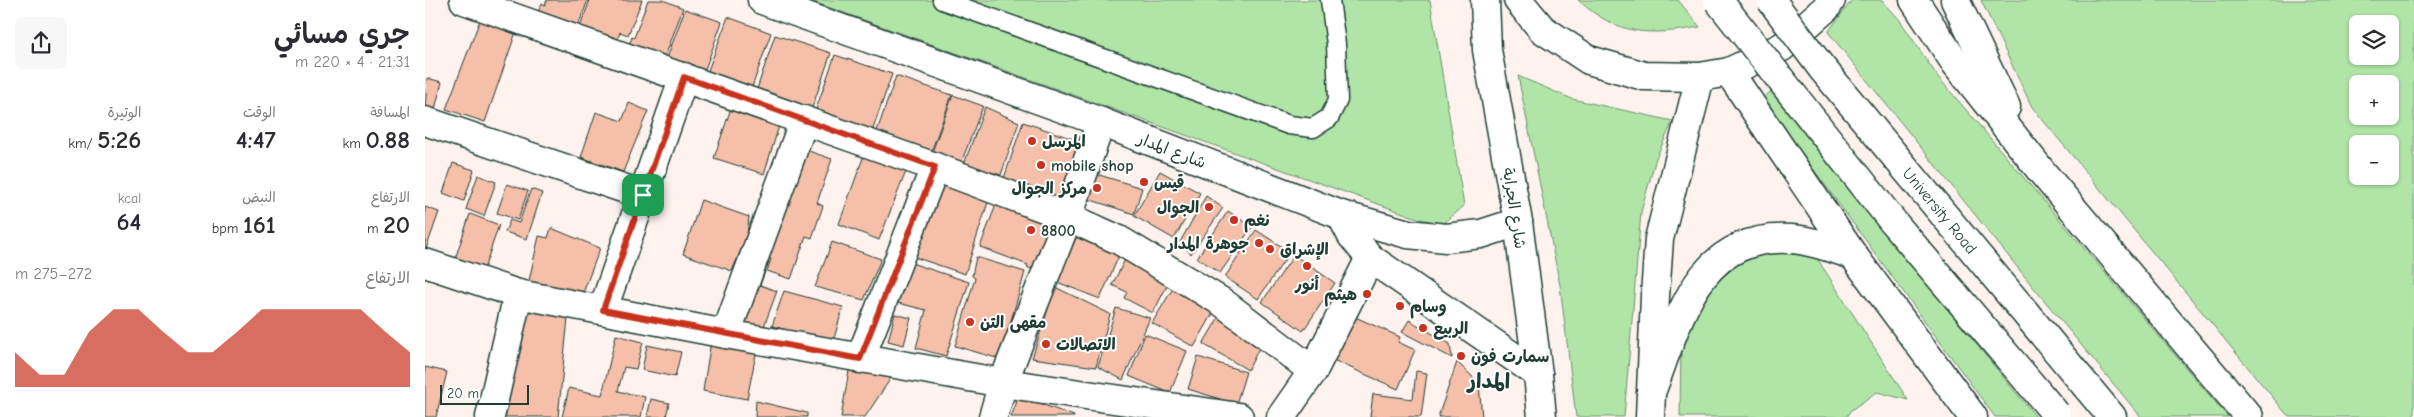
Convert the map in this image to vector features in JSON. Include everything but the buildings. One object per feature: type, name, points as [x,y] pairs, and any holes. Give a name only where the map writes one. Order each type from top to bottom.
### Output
[{"type":"main road","points":[[465,0],[935,167],[1068,217],[1119,240],[1222,302],[1313,371]]},
{"type":"main road","name":"شارع المدار","points":[[761,0],[1101,122],[1341,215],[1408,234],[1446,238],[1481,234],[1518,222]]},
{"type":"main road","name":"شارع الجرابة","points":[[1485,0],[1487,50],[1518,222],[1539,374],[1542,417]]},
{"type":"main road","points":[[1518,0],[1542,28],[1589,60],[1644,76],[1700,77],[1729,72],[1782,47],[1826,8],[1831,0]]},
{"type":"main road","points":[[1718,0],[1894,223],[2057,416]]},
{"type":"main road","name":"University Road","points":[[1771,0],[1821,67],[2112,417]]},
{"type":"main road","points":[[1914,0],[1954,62],[2042,172],[2249,417]]},
{"type":"main road","points":[[1955,0],[1991,78],[2042,172]]},
{"type":"main road","points":[[1729,72],[1853,254],[1973,417]]},
{"type":"main road","points":[[603,310],[684,77]]},
{"type":"main road","points":[[1650,417],[1659,238],[1700,77]]},
{"type":"main road","points":[[726,334],[804,120]]},
{"type":"main road","points":[[425,121],[643,195]]},
{"type":"main road","points":[[993,417],[1003,383],[1068,217],[1101,122]]},
{"type":"main road","points":[[860,359],[935,167]]},
{"type":"main road","points":[[1341,215],[1352,236],[1370,258],[1539,374]]},
{"type":"main road","points":[[1652,390],[1680,315],[1692,291],[1708,269],[1734,248],[1761,239],[1792,239],[1853,254]]},
{"type":"main road","points":[[1281,417],[1313,371],[1370,258]]},
{"type":"main road","points":[[425,263],[518,294],[726,334],[1003,383],[1239,417]]},
{"type":"main road","points":[[490,417],[518,294]]},
{"type":"lane","points":[[942,0],[1289,126],[1313,128],[1329,118],[1338,100],[1331,0]]},
{"type":"green space","points":[[808,0],[1430,0],[1464,206],[1443,224],[1420,219]]},
{"type":"green space","points":[[1578,0],[1678,0],[1700,27],[1650,32],[1621,27],[1607,21]]},
{"type":"green space","points":[[1852,0],[1882,0],[1899,19],[1938,77],[2228,417],[2141,417],[2034,288],[1828,32]]},
{"type":"green space","points":[[1981,0],[2414,0],[2414,417],[2289,417],[2032,107]]},
{"type":"green space","points":[[1518,76],[1572,99],[1673,121],[1656,158],[1641,212],[1624,417],[1576,417],[1560,285]]},
{"type":"green space","points":[[1777,86],[1894,244],[2036,417],[1995,417],[1762,99]]},
{"type":"green space","points":[[1782,247],[1813,252],[1908,400],[1877,392],[1851,410],[1846,417],[1680,417],[1681,343],[1701,277],[1742,255]]},
{"type":"place","name":"المرسل","points":[[1032,141]]},
{"type":"place","name":"mobile shop","points":[[1041,165]]},
{"type":"place","name":"قيس","points":[[1144,182]]},
{"type":"place","name":"مركز الجوال","points":[[1097,188]]},
{"type":"place","name":"الجوال","points":[[1209,207]]},
{"type":"place","name":"نغم","points":[[1234,220]]},
{"type":"place","name":"8800","points":[[1031,230]]},
{"type":"place","name":"جوهرة المدار","points":[[1259,243]]},
{"type":"place","name":"الإشراق","points":[[1270,249]]},
{"type":"place","name":"أنور","points":[[1307,266]]},
{"type":"place","name":"هيثم","points":[[1367,294]]},
{"type":"place","name":"وسام","points":[[1400,306]]},
{"type":"place","name":"مقهى التن","points":[[970,322]]},
{"type":"place","name":"الربيع","points":[[1423,328]]},
{"type":"place","name":"الاتصالات","points":[[1046,344]]},
{"type":"place","name":"سمارت فون","points":[[1461,356]]},
{"type":"district","name":"المدار","points":[[1489,381]]},
{"type":"route","points":[[684,77],[935,167],[860,359],[603,310],[643,195],[684,77]]}]
